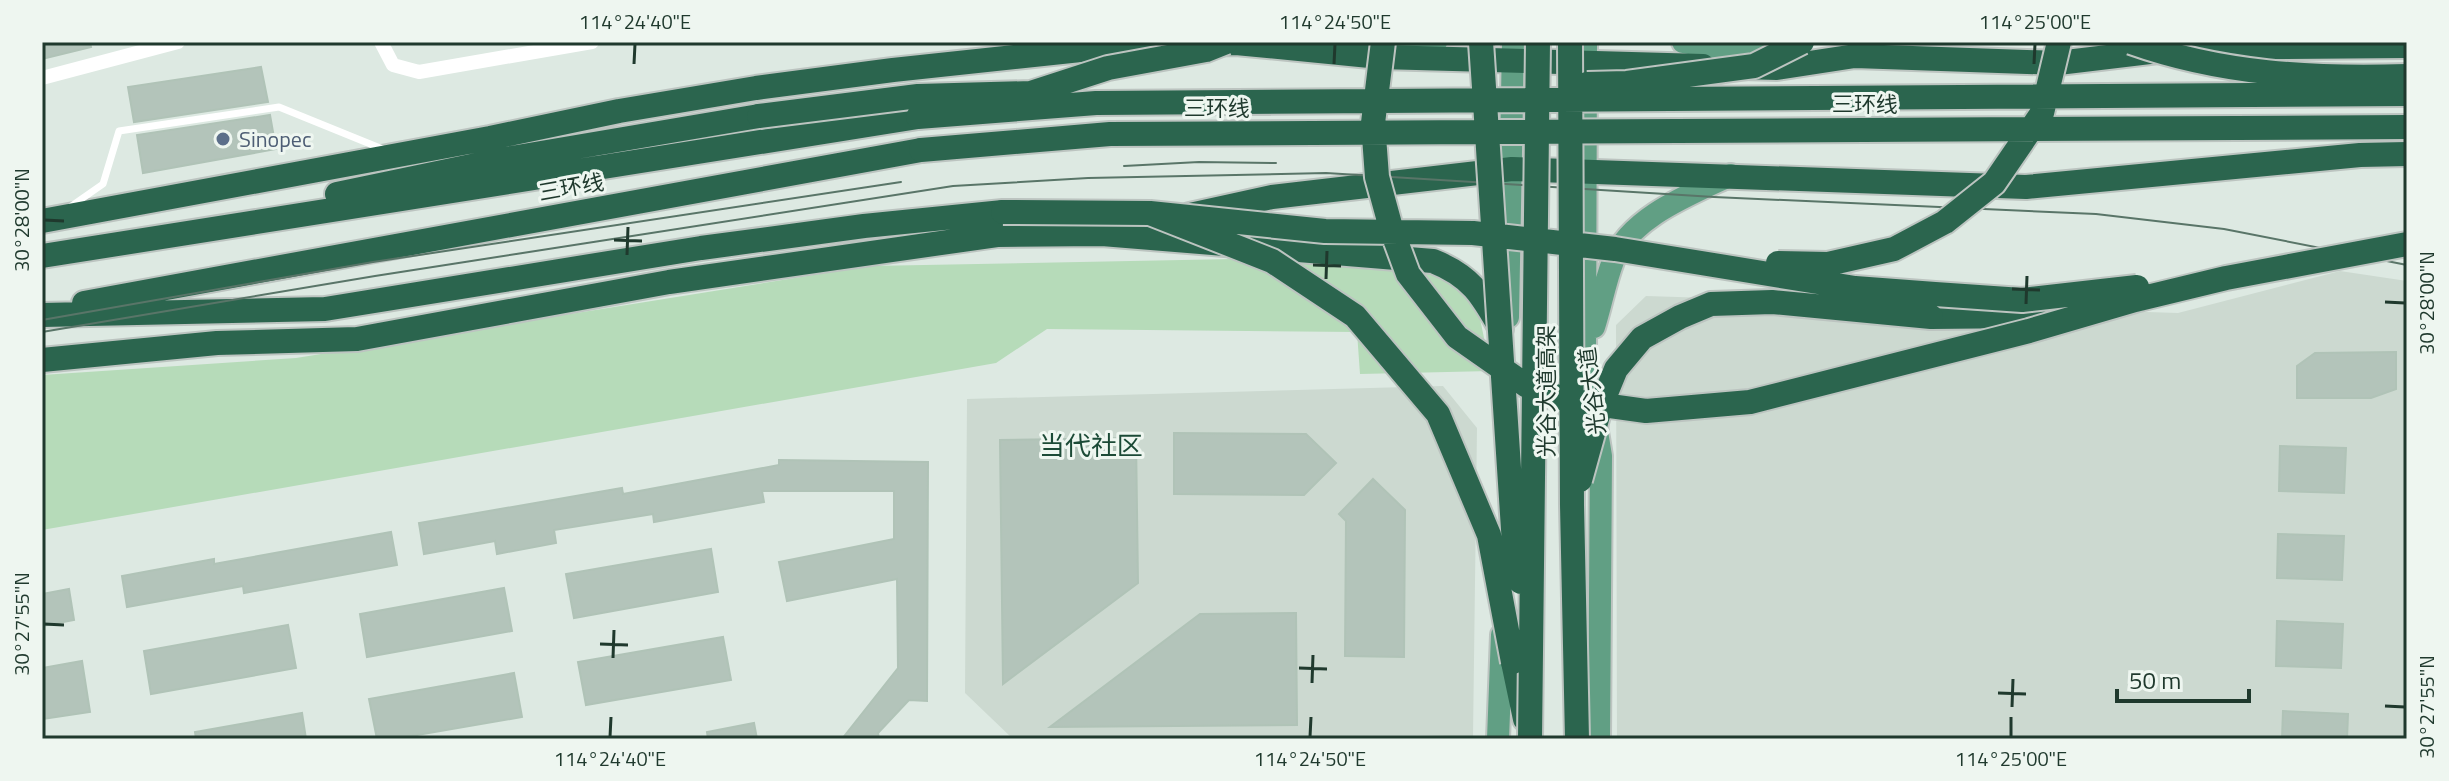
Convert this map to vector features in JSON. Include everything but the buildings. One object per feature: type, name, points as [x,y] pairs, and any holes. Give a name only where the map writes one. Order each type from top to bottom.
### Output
[{"type":"highway","points":[[1031,93],[1108,68],[1206,50],[1226,42]]},
{"type":"highway","points":[[1481,42],[1514,544],[1532,641]]},
{"type":"highway","name":"光谷大道高架","points":[[1529,739],[1538,42]]},
{"type":"highway","name":"光谷大道高架","points":[[1570,42],[1572,505],[1577,739]]},
{"type":"highway","points":[[42,255],[500,160],[759,116],[918,96],[1627,83],[1754,66],[1802,42]]},
{"type":"highway","points":[[1672,259],[1828,264],[1894,249],[1945,222],[1994,183],[2042,113],[2059,42]]},
{"type":"highway","points":[[2131,42],[2164,54],[2230,69],[2292,75],[2407,76]]},
{"type":"highway","points":[[47,220],[619,111],[756,88],[1048,48],[1236,43],[1586,52],[1777,68],[1855,56],[2058,63],[2183,48],[2407,46]]},
{"type":"highway","points":[[1382,49],[1373,123],[1377,177],[1408,274],[1457,337],[1527,386],[1567,400],[1646,411],[1750,402],[2226,278],[2407,244]]},
{"type":"highway","name":"三环线","points":[[42,255],[918,117],[1096,103],[2407,94]]},
{"type":"highway","name":"三环线","points":[[42,313],[921,150],[1110,134],[2407,127]]},
{"type":"highway","points":[[399,155],[647,135]]},
{"type":"highway","points":[[1102,234],[1272,197],[1512,169],[2026,187],[2360,155],[2407,154]]},
{"type":"highway","points":[[42,313],[325,309],[680,252],[864,226],[1003,212],[1150,213],[1325,231],[1473,233],[1615,249],[1855,288],[2022,300],[2226,278]]},
{"type":"highway","points":[[1150,213],[1272,261],[1355,316],[1438,414],[1489,535],[1529,739]]},
{"type":"highway","points":[[42,360],[217,343],[357,339],[669,282],[997,235],[1102,234],[1433,261],[1454,269],[1480,291],[1508,342]]},
{"type":"highway","points":[[680,252],[818,260]]},
{"type":"highway","points":[[1572,505],[1600,408],[1616,369],[1642,338],[1711,304],[1772,302],[1931,317],[2010,316],[2135,300]]},
{"type":"highway","points":[[217,343],[311,325],[373,301]]},
{"type":"main road","points":[[1382,49],[1436,42]]},
{"type":"main road","points":[[1683,42],[1711,47],[1855,56]]},
{"type":"main road","points":[[1498,739],[1510,424],[1508,342],[1513,51]]},
{"type":"main road","name":"光谷大道","points":[[1586,52],[1585,359],[1601,456],[1599,739]]},
{"type":"main road","points":[[1585,359],[1614,258],[1642,222],[1679,199],[1731,175]]},
{"type":"street","points":[[42,78],[178,42]]},
{"type":"street","points":[[381,42],[393,65],[419,72],[592,42]]},
{"type":"lane","points":[[47,220],[103,184],[119,131],[279,107],[399,155]]},
{"type":"shaded area","points":[[2340,271],[2407,281],[2407,739],[1617,739],[1616,325],[1646,296],[2178,313]]},
{"type":"shaded area","points":[[1443,386],[1477,428],[1473,737],[1013,739],[965,693],[967,399]]},
{"type":"green space","points":[[1233,259],[1428,269],[1476,300],[1491,371],[1360,374],[1357,332],[1047,329],[996,363],[42,530],[42,375],[296,358],[870,266]]},
{"type":"tram line","points":[[1124,166],[1199,162],[1276,163]]},
{"type":"tram line","points":[[42,332],[375,276],[953,186],[1088,178],[1326,173],[1714,197],[2096,214],[2224,229],[2407,265]]},
{"type":"tram line","points":[[42,320],[373,262],[901,182]]},
{"type":"place","name":"Sinopec","points":[[223,139]]},
{"type":"district","name":"当代社区","points":[[1091,445]]}]
